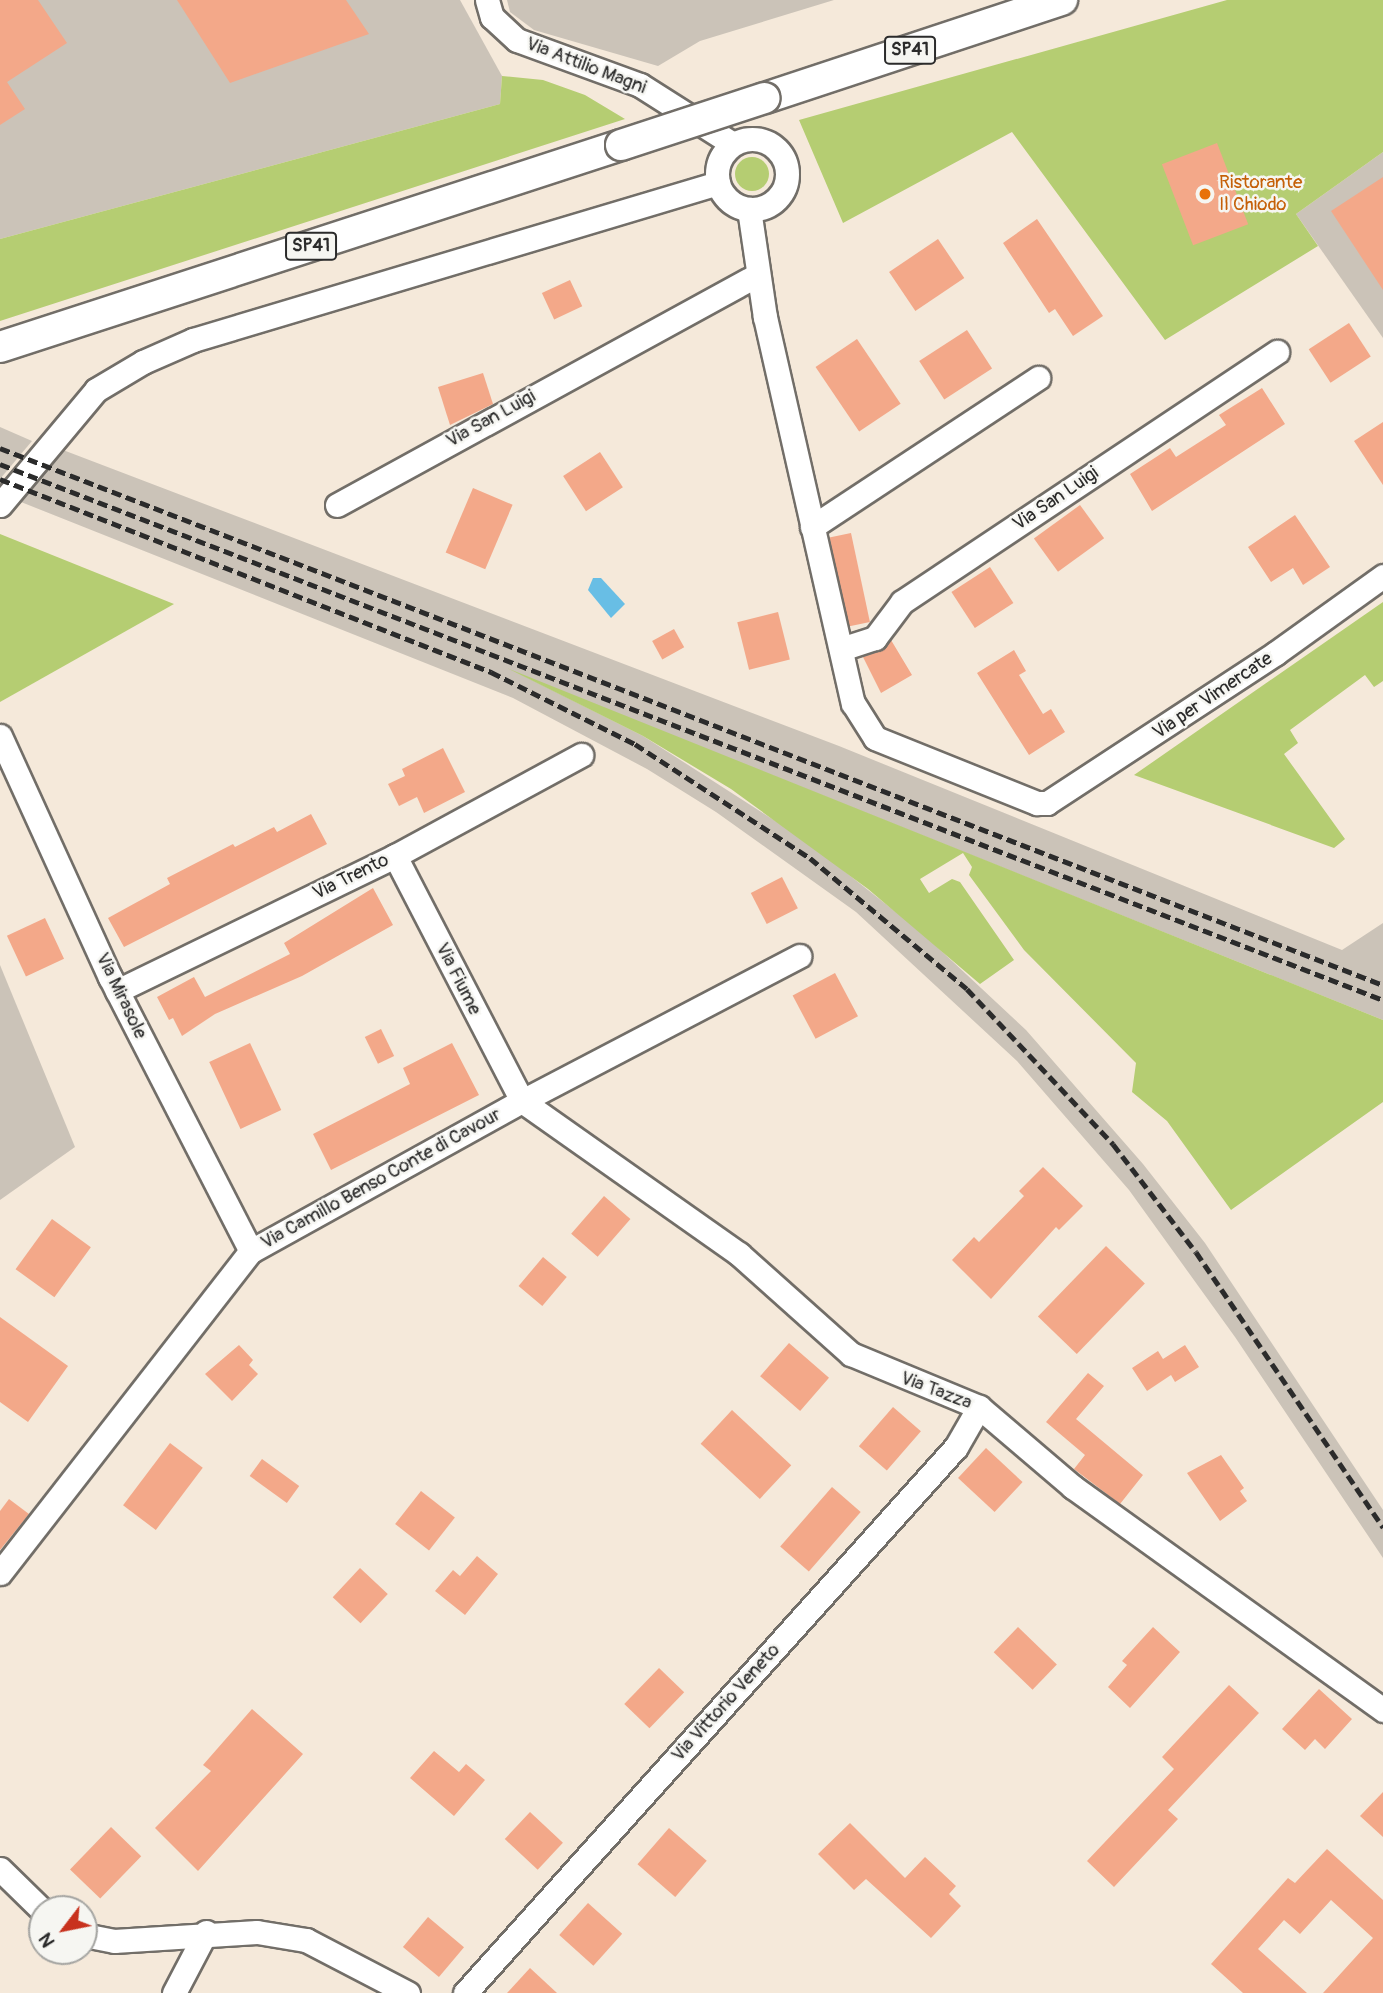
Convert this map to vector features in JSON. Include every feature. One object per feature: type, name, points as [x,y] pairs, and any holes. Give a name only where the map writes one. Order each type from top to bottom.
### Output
[{"type":"main road","name":"SP41","points":[[0,347],[1061,1]]},
{"type":"street","name":"Via Attilio Magni","points":[[486,0],[492,17],[517,40],[640,85],[733,144]]},
{"type":"street","points":[[756,139],[768,142],[785,160],[787,172],[780,195],[771,204],[749,209],[729,201],[718,183],[719,161],[733,144],[756,139]]},
{"type":"street","points":[[0,505],[96,390],[143,362],[193,341],[718,183]]},
{"type":"street","points":[[749,209],[757,275],[841,649]]},
{"type":"street","name":"Via San Luigi","points":[[337,505],[757,275]]},
{"type":"street","name":"Via San Luigi","points":[[841,649],[876,638],[902,602],[1277,352]]},
{"type":"street","points":[[812,527],[1038,378]]},
{"type":"street","name":"Via per Vimercate","points":[[841,649],[853,703],[875,738],[1037,803],[1066,794],[1383,576]]},
{"type":"street","name":"Via Mirasole","points":[[0,736],[117,991],[251,1251]]},
{"type":"street","name":"Via Trento","points":[[117,991],[394,856],[581,755]]},
{"type":"street","name":"Via Fiume","points":[[394,856],[522,1101]]},
{"type":"street","name":"Via Camillo Benso Conte di Cavour","points":[[0,1573],[251,1251],[522,1101],[799,956]]},
{"type":"street","name":"Via Tazza","points":[[522,1101],[739,1254],[851,1354],[979,1407],[1073,1487],[1383,1710]]},
{"type":"street","name":"Via Vittorio Veneto","points":[[465,1993],[956,1447],[979,1407]]},
{"type":"street","points":[[0,1869],[28,1896]]},
{"type":"street","points":[[98,1938],[114,1941],[206,1932],[257,1932],[306,1940],[408,1993]]},
{"type":"street","points":[[174,1993],[206,1932]]},
{"type":"shaded area","points":[[0,0],[460,0],[502,76],[500,104],[0,239]]},
{"type":"shaded area","points":[[507,0],[834,0],[700,41],[658,66],[534,30],[510,12]]},
{"type":"shaded area","points":[[1383,152],[1383,338],[1296,214]]},
{"type":"shaded area","points":[[0,427],[32,441],[0,479]]},
{"type":"shaded area","points":[[63,450],[839,746],[1342,950],[1383,923],[1383,1020],[524,676],[643,736],[805,840],[921,932],[1026,1030],[1143,1164],[1205,1243],[1383,1510],[1383,1558],[1235,1337],[1129,1190],[1017,1061],[856,912],[716,812],[647,769],[513,698],[21,502]]},
{"type":"shaded area","points":[[0,965],[75,1147],[0,1200]]},
{"type":"green space","points":[[1227,0],[1383,0],[1383,152],[1296,214],[1318,246],[1165,340],[1012,132],[843,223],[799,120]]},
{"type":"green space","points":[[502,76],[543,80],[585,95],[625,119],[0,321],[0,239],[500,104]]},
{"type":"green space","points":[[752,157],[764,162],[769,174],[764,186],[752,191],[740,186],[735,174],[740,162]]},
{"type":"green space","points":[[0,534],[174,604],[0,702]]},
{"type":"green space","points":[[1383,602],[1383,681],[1374,687],[1365,675],[1290,730],[1298,743],[1284,754],[1345,839],[1334,848],[1134,775]]},
{"type":"green space","points":[[507,668],[1383,1020],[1383,1102],[1231,1210],[1167,1121],[1132,1092],[1136,1063],[1024,950],[969,875],[972,867],[963,853],[920,879],[929,893],[952,879],[960,882],[1014,960],[980,984],[868,889],[731,789],[643,736]]},
{"type":"water","points":[[593,578],[601,578],[625,604],[611,618],[588,590]]},
{"type":"building","points":[[0,0],[38,0],[67,43],[7,82],[25,109],[0,125]]},
{"type":"building","points":[[177,0],[346,0],[369,34],[230,83]]},
{"type":"building","name":"Ristorante Il Chiodo","points":[[1217,143],[1248,224],[1193,245],[1162,164]]},
{"type":"building","points":[[1383,177],[1383,290],[1331,211]]},
{"type":"building","points":[[1037,219],[1103,316],[1073,336],[1055,309],[1049,313],[1003,243]]},
{"type":"building","points":[[938,239],[964,278],[915,311],[889,272]]},
{"type":"building","points":[[570,280],[582,306],[554,319],[542,293]]},
{"type":"building","points":[[1349,323],[1371,357],[1331,383],[1309,349]]},
{"type":"building","points":[[967,330],[992,369],[944,400],[919,361]]},
{"type":"building","points":[[857,339],[901,404],[859,432],[816,367]]},
{"type":"building","points":[[483,373],[493,404],[450,425],[438,387]]},
{"type":"building","points":[[1262,388],[1285,424],[1152,511],[1130,474],[1170,448],[1176,457],[1226,425],[1219,415]]},
{"type":"building","points":[[1383,422],[1383,485],[1354,441]]},
{"type":"building","points":[[600,452],[623,487],[586,511],[563,476]]},
{"type":"building","points":[[473,488],[513,505],[485,569],[446,552]]},
{"type":"building","points":[[1080,505],[1104,538],[1058,572],[1034,539]]},
{"type":"building","points":[[1295,515],[1330,567],[1303,585],[1293,568],[1271,582],[1248,547]]},
{"type":"building","points":[[851,533],[870,622],[848,627],[829,538]]},
{"type":"building","points":[[990,567],[1013,603],[975,628],[951,592]]},
{"type":"building","points":[[778,612],[790,660],[749,670],[737,622]]},
{"type":"building","points":[[674,629],[684,647],[662,659],[652,641]]},
{"type":"building","points":[[891,640],[912,675],[881,693],[863,657],[880,651]]},
{"type":"building","points":[[1014,650],[1026,671],[1019,675],[1043,714],[1051,709],[1065,732],[1029,755],[977,673]]},
{"type":"building","points":[[443,748],[465,792],[424,813],[417,797],[399,806],[388,784],[405,776],[402,769]]},
{"type":"building","points":[[311,814],[327,844],[124,947],[108,918],[170,884],[167,878],[233,844],[235,847],[274,827],[277,832]]},
{"type":"building","points":[[782,877],[798,908],[767,924],[751,893]]},
{"type":"building","points":[[373,888],[393,925],[302,976],[215,1014],[182,1036],[173,1018],[169,1020],[157,997],[194,977],[205,997],[290,954],[284,943]]},
{"type":"building","points":[[45,918],[64,959],[26,977],[7,936]]},
{"type":"building","points":[[835,973],[858,1016],[816,1039],[793,996]]},
{"type":"building","points":[[381,1029],[394,1056],[378,1064],[365,1037]]},
{"type":"building","points":[[250,1043],[281,1110],[240,1129],[209,1062]]},
{"type":"building","points":[[452,1043],[479,1095],[331,1170],[313,1134],[410,1084],[403,1068]]},
{"type":"building","points":[[1043,1167],[1083,1206],[1059,1230],[1056,1227],[991,1299],[952,1260],[974,1237],[979,1242],[1024,1196],[1019,1191]]},
{"type":"building","points":[[604,1196],[630,1219],[598,1257],[571,1234]]},
{"type":"building","points":[[52,1219],[91,1247],[54,1297],[16,1269]]},
{"type":"building","points":[[1106,1246],[1145,1284],[1077,1354],[1038,1316]]},
{"type":"building","points":[[543,1257],[567,1277],[542,1306],[519,1286]]},
{"type":"building","points":[[0,1317],[68,1366],[28,1422],[0,1402]]},
{"type":"building","points":[[789,1343],[829,1378],[800,1411],[760,1376]]},
{"type":"building","points":[[239,1345],[253,1360],[249,1365],[258,1374],[232,1401],[205,1374]]},
{"type":"building","points":[[1185,1345],[1199,1367],[1175,1382],[1171,1375],[1147,1391],[1132,1368],[1158,1351],[1163,1359]]},
{"type":"building","points":[[1088,1373],[1104,1386],[1076,1419],[1143,1475],[1120,1504],[1074,1469],[1085,1455],[1046,1422]]},
{"type":"building","points":[[893,1407],[921,1431],[887,1471],[859,1446]]},
{"type":"building","points":[[732,1410],[791,1465],[760,1499],[701,1444]]},
{"type":"building","points":[[170,1443],[203,1468],[156,1530],[123,1505]]},
{"type":"building","points":[[986,1448],[1023,1482],[995,1512],[958,1478]]},
{"type":"building","points":[[1221,1455],[1244,1488],[1240,1491],[1247,1501],[1220,1521],[1187,1473]]},
{"type":"building","points":[[262,1459],[299,1486],[287,1503],[250,1476]]},
{"type":"building","points":[[832,1487],[861,1512],[809,1572],[780,1547]]},
{"type":"building","points":[[421,1491],[455,1517],[429,1551],[395,1524]]},
{"type":"building","points":[[9,1499],[29,1514],[0,1550],[0,1511]]},
{"type":"building","points":[[477,1556],[498,1574],[465,1615],[435,1591],[453,1570],[460,1576]]},
{"type":"building","points":[[360,1568],[388,1594],[361,1623],[333,1597]]},
{"type":"building","points":[[1018,1627],[1057,1665],[1033,1690],[994,1652]]},
{"type":"building","points":[[1153,1627],[1180,1652],[1130,1708],[1108,1687],[1127,1665],[1122,1661]]},
{"type":"building","points":[[659,1668],[684,1692],[649,1728],[624,1704]]},
{"type":"building","points":[[1229,1685],[1259,1713],[1168,1810],[1178,1819],[1114,1887],[1087,1861],[1174,1769],[1162,1757]]},
{"type":"building","points":[[1319,1689],[1352,1719],[1325,1749],[1315,1739],[1305,1750],[1282,1729]]},
{"type":"building","points":[[252,1709],[303,1754],[198,1871],[155,1828],[211,1771],[203,1765]]},
{"type":"building","points":[[434,1751],[459,1772],[466,1764],[485,1780],[454,1816],[410,1778]]},
{"type":"building","points":[[1383,1792],[1383,1837],[1360,1816]]},
{"type":"building","points":[[530,1812],[563,1843],[538,1870],[505,1839]]},
{"type":"building","points":[[850,1823],[905,1878],[925,1857],[956,1886],[949,1894],[961,1906],[931,1938],[866,1879],[854,1890],[818,1854]]},
{"type":"building","points":[[111,1827],[141,1856],[100,1899],[70,1869]]},
{"type":"building","points":[[669,1828],[707,1861],[675,1897],[638,1864]]},
{"type":"building","points":[[1327,1849],[1383,1900],[1383,1993],[1323,1993],[1373,1938],[1331,1900],[1300,1934],[1284,1920],[1258,1949],[1307,1993],[1243,1993],[1211,1964],[1288,1878],[1295,1883]]},
{"type":"building","points":[[588,1903],[622,1934],[593,1966],[559,1935]]},
{"type":"building","points":[[428,1917],[464,1947],[439,1977],[403,1947]]},
{"type":"building","points":[[530,1968],[557,1993],[507,1993]]},
{"type":"railway","points":[[0,448],[1383,985]]},
{"type":"railway","points":[[0,464],[1383,1000]]},
{"type":"railway","points":[[0,479],[491,672],[635,744],[810,858],[967,989],[1113,1144],[1196,1252],[1383,1527]]},
{"type":"place","name":"Ristorante Il Chiodo","points":[[1205,194]]}]
